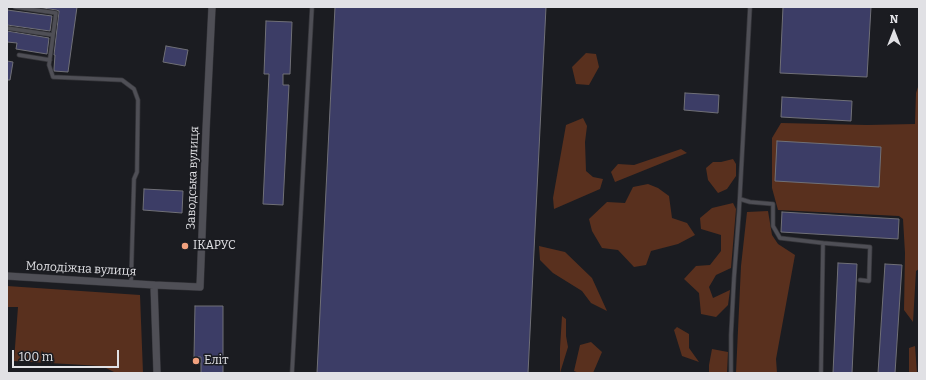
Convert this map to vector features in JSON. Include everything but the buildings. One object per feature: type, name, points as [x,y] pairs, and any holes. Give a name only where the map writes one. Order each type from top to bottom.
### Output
[{"type":"street","name":"Заводська вулиця","points":[[154,285],[200,287],[212,7]]},
{"type":"street","name":"Молодіжна вулиця","points":[[7,276],[154,285]]},
{"type":"street","points":[[154,285],[157,373]]},
{"type":"lane","points":[[15,7],[56,13],[49,65],[53,76],[122,80],[134,89],[138,100],[137,172],[134,179],[131,283]]},
{"type":"lane","points":[[292,373],[312,7]]},
{"type":"lane","points":[[731,373],[734,278],[740,199],[750,7]]},
{"type":"lane","points":[[7,28],[53,35]]},
{"type":"lane","points":[[19,56],[50,60]]},
{"type":"lane","points":[[740,199],[750,202],[773,204],[773,226],[780,238],[870,247],[869,281],[860,280]]},
{"type":"lane","points":[[821,373],[823,243]]},
{"type":"shaded area","points":[[586,53],[596,54],[599,67],[589,85],[576,84],[572,67]]},
{"type":"shaded area","points":[[919,84],[919,269],[916,271],[913,322],[904,310],[905,253],[903,219],[899,216],[778,210],[772,188],[772,138],[781,123],[867,125],[915,124],[916,93]]},
{"type":"shaded area","points":[[583,118],[587,126],[585,142],[586,171],[593,177],[603,179],[600,189],[554,209],[553,198],[566,125]]},
{"type":"shaded area","points":[[681,149],[687,153],[615,182],[611,172],[618,164],[634,165]]},
{"type":"shaded area","points":[[733,159],[736,164],[736,176],[727,189],[718,193],[708,180],[706,168],[713,162]]},
{"type":"shaded area","points":[[648,184],[658,188],[669,196],[672,218],[687,223],[695,235],[678,244],[651,251],[646,265],[634,267],[618,250],[602,248],[592,231],[589,219],[607,202],[625,203],[633,187]]},
{"type":"shaded area","points":[[733,203],[736,209],[731,268],[716,275],[709,287],[713,298],[730,290],[728,305],[716,317],[701,314],[699,293],[684,279],[696,266],[710,265],[721,251],[721,235],[701,229],[700,218],[712,208]]},
{"type":"shaded area","points":[[768,211],[772,235],[778,244],[795,255],[776,359],[777,373],[736,373],[741,266],[747,212]]},
{"type":"shaded area","points":[[539,246],[565,252],[592,278],[607,311],[591,303],[582,291],[553,273],[540,260]]},
{"type":"shaded area","points":[[7,286],[140,295],[143,373],[116,373],[102,366],[14,361],[18,307],[7,307]]},
{"type":"shaded area","points":[[562,316],[566,319],[566,336],[568,347],[560,373],[560,348]]},
{"type":"shaded area","points":[[677,327],[689,334],[689,348],[699,362],[682,356],[674,330]]},
{"type":"shaded area","points":[[591,342],[602,352],[593,373],[579,373],[574,371],[580,345]]},
{"type":"shaded area","points":[[915,346],[917,373],[909,373],[909,348]]},
{"type":"shaded area","points":[[712,349],[728,352],[727,373],[709,373]]},
{"type":"place","name":"ІКАРУС","points":[[185,246]]},
{"type":"place","name":"Еліт","points":[[196,361]]}]
